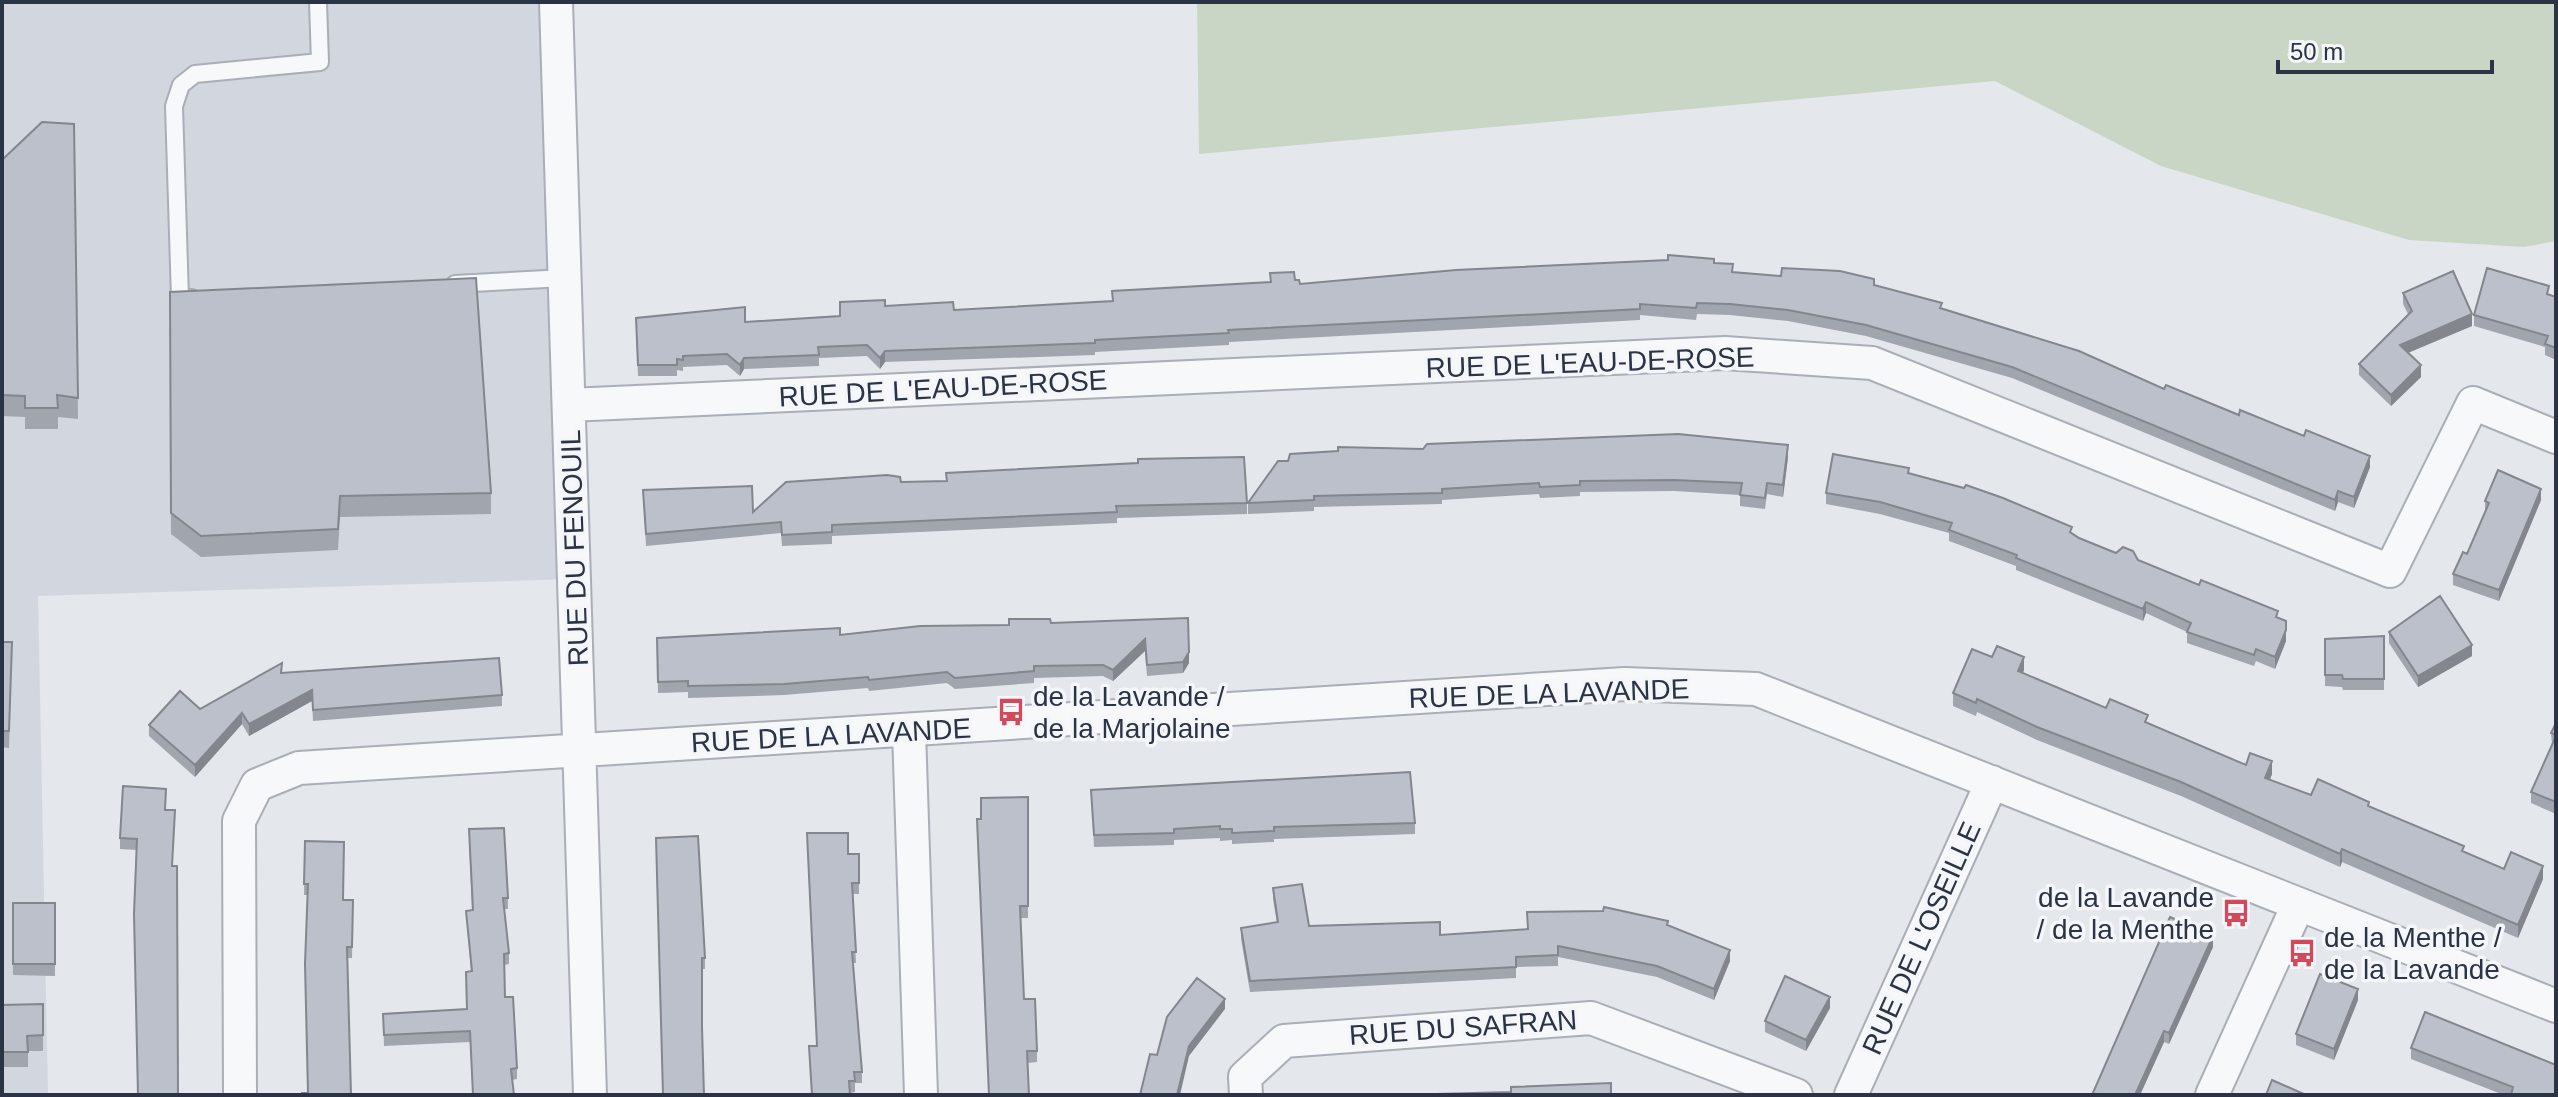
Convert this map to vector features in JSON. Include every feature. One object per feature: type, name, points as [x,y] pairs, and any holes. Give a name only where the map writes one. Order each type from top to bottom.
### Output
[{"type":"street","name":"RUE DU FENOUIL","points":[[556,2],[590,1095]]},
{"type":"street","name":"RUE DE L'EAU-DE-ROSE","points":[[569,405],[1725,353],[1872,363],[2390,571],[2473,403],[2556,437]]},
{"type":"street","name":"RUE DE LA LAVANDE","points":[[240,1095],[239,821],[257,785],[299,768],[1625,684],[1756,689],[2556,1005]]},
{"type":"street","points":[[909,731],[921,1095]]},
{"type":"street","name":"RUE DE L'OSEILLE","points":[[1851,1095],[1992,782]]},
{"type":"street","points":[[2212,1095],[2298,905]]},
{"type":"street","name":"RUE DU SAFRAN","points":[[1246,1095],[1245,1077],[1284,1041],[1591,1018],[1796,1095]]},
{"type":"lane","points":[[210,297],[180,298],[174,106],[181,85],[195,74],[320,62],[318,2]]},
{"type":"lane","points":[[434,285],[565,278]]},
{"type":"shaded area","points":[[2,2],[556,2],[575,579],[38,596],[48,1095],[2,1095]]},
{"type":"green space","points":[[1197,2],[2556,2],[2556,241],[2524,247],[2409,240],[2161,166],[1995,81],[1199,154]]},
{"type":"building","points":[[42,122],[74,124],[78,398],[57,395],[58,408],[25,408],[25,396],[2,395],[2,160]]},
{"type":"building","points":[[1668,255],[1733,264],[1732,272],[1781,276],[1782,268],[1840,271],[1874,279],[1874,285],[1942,303],[1940,308],[2079,351],[2164,389],[2166,385],[2239,415],[2240,410],[2304,436],[2306,430],[2370,456],[2354,497],[2338,491],[2335,500],[2012,367],[1866,325],[1788,310],[1730,304],[1697,303],[1696,308],[1640,304],[1640,309],[1228,330],[1229,333],[1095,340],[1095,343],[885,351],[880,358],[867,345],[818,347],[819,355],[744,358],[740,365],[727,354],[683,356],[683,360],[677,359],[677,365],[638,365],[636,318],[745,307],[745,322],[840,316],[840,302],[885,300],[885,306],[953,302],[954,310],[1113,301],[1112,291],[1271,282],[1270,273],[1294,272],[1295,280],[1299,280],[1300,284],[1456,270],[1668,260]]},
{"type":"building","points":[[2487,268],[2549,286],[2547,294],[2556,297],[2556,348],[2545,344],[2548,336],[2474,315]]},
{"type":"building","points":[[2453,271],[2472,314],[2400,345],[2421,365],[2391,395],[2359,364],[2412,311],[2403,293]]},
{"type":"building","points":[[476,278],[491,493],[340,496],[338,529],[201,536],[171,513],[170,292]]},
{"type":"building","points":[[1678,434],[1788,445],[1783,485],[1767,483],[1765,498],[1740,495],[1742,483],[1674,480],[1580,481],[1580,485],[1540,487],[1539,483],[1442,489],[1442,493],[1314,496],[1314,500],[1248,503],[1278,461],[1288,461],[1290,454],[1338,451],[1338,447],[1423,449],[1427,444]]},
{"type":"building","points":[[1833,454],[1909,468],[1908,473],[1964,488],[1966,485],[2003,498],[2072,527],[2070,532],[2079,538],[2116,553],[2123,547],[2133,551],[2138,560],[2199,585],[2201,580],[2278,611],[2276,617],[2286,621],[2286,630],[2275,657],[2256,649],[2254,655],[2187,632],[2191,623],[2146,602],[2143,609],[2016,558],[2017,555],[1949,530],[1952,523],[1880,502],[1826,493]]},
{"type":"building","points":[[1244,457],[1247,503],[1116,506],[1117,512],[832,525],[832,532],[782,535],[781,522],[646,534],[643,490],[752,486],[753,512],[786,482],[887,475],[900,477],[901,482],[947,481],[946,473],[1138,463],[1138,459]]},
{"type":"building","points":[[2498,470],[2541,489],[2499,590],[2453,574],[2463,552],[2467,554],[2489,503],[2485,501]]},
{"type":"building","points":[[2440,596],[2472,645],[2418,676],[2389,632]]},
{"type":"building","points":[[1188,618],[1189,652],[1183,662],[1147,665],[1145,639],[1113,670],[1103,665],[1034,666],[1034,671],[955,678],[947,672],[784,684],[688,686],[688,681],[658,682],[657,638],[840,628],[840,635],[920,626],[1009,625],[1009,619],[1050,619],[1051,623]]},
{"type":"building","points":[[2384,636],[2384,679],[2343,679],[2342,675],[2325,675],[2325,639]]},
{"type":"building","points":[[2,642],[12,642],[9,731],[2,731]]},
{"type":"building","points":[[1997,646],[2024,657],[2018,671],[2106,708],[2110,699],[2148,715],[2145,722],[2246,765],[2250,753],[2272,761],[2265,778],[2311,795],[2318,779],[2369,802],[2368,806],[2464,846],[2462,851],[2504,869],[2511,852],[2543,866],[2518,925],[2342,849],[2340,854],[2181,782],[2037,727],[1977,699],[1976,703],[1953,693],[1972,649],[1992,657]]},
{"type":"building","points":[[499,658],[502,695],[313,710],[312,690],[249,724],[242,713],[195,765],[149,725],[180,691],[200,709],[282,663],[281,673]]},
{"type":"building","points":[[2556,736],[2556,802],[2531,792]]},
{"type":"building","points":[[1410,772],[1415,823],[1274,827],[1274,831],[1232,833],[1232,829],[1220,829],[1220,826],[1174,829],[1174,833],[1094,835],[1091,790]]},
{"type":"building","points":[[123,786],[166,789],[165,810],[175,810],[172,866],[177,866],[178,1095],[138,1095],[134,914],[137,839],[120,838]]},
{"type":"building","points":[[1028,797],[1028,906],[1020,906],[1024,999],[1035,999],[1037,1051],[1027,1051],[1029,1095],[989,1095],[977,819],[981,819],[981,798]]},
{"type":"building","points":[[504,828],[508,898],[503,898],[509,953],[504,954],[505,997],[513,997],[517,1068],[511,1069],[514,1095],[473,1095],[470,1031],[384,1035],[383,1014],[467,1009],[466,972],[472,971],[466,911],[473,910],[469,829]]},
{"type":"building","points":[[807,833],[848,833],[848,854],[859,854],[859,883],[852,883],[856,952],[852,952],[862,1072],[854,1072],[855,1081],[849,1081],[850,1095],[812,1095],[809,1046],[817,1046]]},
{"type":"building","points":[[698,836],[705,958],[702,958],[704,1095],[663,1095],[656,838]]},
{"type":"building","points":[[305,841],[344,842],[343,900],[353,900],[352,947],[347,947],[351,1095],[302,1095],[308,1093],[305,964],[308,884],[304,884]]},
{"type":"building","points":[[1302,884],[1309,926],[1440,922],[1440,935],[1528,929],[1527,912],[1603,911],[1604,907],[1668,921],[1667,925],[1730,950],[1714,989],[1657,966],[1558,946],[1558,955],[1516,957],[1516,967],[1250,981],[1241,928],[1278,922],[1273,888]]},
{"type":"building","points":[[13,903],[55,903],[55,964],[13,964]]},
{"type":"building","points":[[2170,917],[2213,936],[2169,1033],[2164,1031],[2135,1095],[2092,1095]]},
{"type":"building","points":[[2320,974],[2358,989],[2334,1049],[2296,1034]]},
{"type":"building","points":[[1785,976],[1830,997],[1806,1040],[1765,1021]]},
{"type":"building","points":[[1197,978],[1225,999],[1189,1046],[1177,1095],[1140,1095],[1150,1054],[1157,1055],[1167,1017]]},
{"type":"building","points":[[43,1004],[43,1035],[27,1036],[28,1052],[2,1052],[2,1005]]},
{"type":"building","points":[[2425,1012],[2556,1065],[2556,1095],[2511,1095],[2513,1087],[2411,1048]]},
{"type":"building","points":[[2272,1080],[2306,1095],[2266,1095]]},
{"type":"building","points":[[1611,1083],[1611,1095],[1437,1095],[1511,1092],[1511,1087]]},
{"type":"place","name":"de la Lavande / de la Marjolaine","points":[[1011,712]]},
{"type":"place","name":"de la Lavande / de la Menthe","points":[[2236,913]]},
{"type":"place","name":"de la Menthe / de la Lavande","points":[[2302,953]]}]
